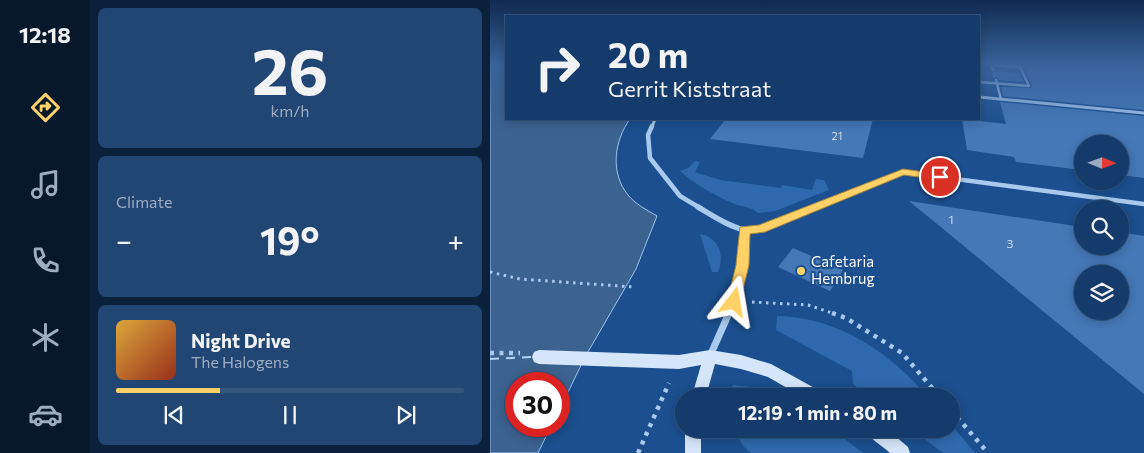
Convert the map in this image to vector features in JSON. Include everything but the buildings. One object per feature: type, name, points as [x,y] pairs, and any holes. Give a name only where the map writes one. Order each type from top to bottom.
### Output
[{"type":"main road","points":[[538,357],[679,362],[710,357],[741,362],[770,371],[801,388]]},
{"type":"main road","points":[[701,388],[710,357]]},
{"type":"main road","points":[[693,438],[694,453]]},
{"type":"main road","points":[[885,438],[902,453]]},
{"type":"street","points":[[980,97],[1144,113]]},
{"type":"street","points":[[655,120],[648,135],[650,158],[680,196],[718,219],[744,230],[761,229],[903,172],[1144,204]]},
{"type":"street","points":[[710,357],[734,302],[743,265],[744,230]]},
{"type":"lane","points":[[997,85],[1001,99]]},
{"type":"path","points":[[490,272],[520,279],[634,287]]},
{"type":"path","points":[[734,302],[808,305],[846,318],[902,353],[932,388]]},
{"type":"path","points":[[638,453],[679,362]]},
{"type":"path","points":[[960,420],[988,453]]},
{"type":"shaded area","points":[[490,85],[505,85],[505,120],[629,120],[620,137],[616,157],[618,177],[631,198],[641,207],[657,216],[636,269],[585,357],[570,388],[570,372],[505,372],[505,437],[546,437],[538,453],[490,453]]},
{"type":"shaded area","points":[[695,161],[700,162],[695,172],[720,180],[781,188],[782,185],[812,190],[816,179],[824,180],[829,190],[775,211],[758,213],[717,196],[680,171],[688,168]]},
{"type":"shaded area","points":[[700,234],[712,239],[719,248],[721,260],[718,272],[712,272]]},
{"type":"shaded area","points":[[777,316],[799,318],[841,330],[879,352],[896,365],[920,388],[858,388],[853,384],[852,371],[776,330]]},
{"type":"shaded area","points":[[733,385],[760,388],[732,388]]},
{"type":"shaded area","points":[[960,435],[975,453],[943,453],[924,438],[960,438]]},
{"type":"shaded area","points":[[738,438],[844,438],[863,453],[751,453],[744,447]]},
{"type":"ferry route","points":[[490,359],[532,357]]},
{"type":"place","name":"Cafetaria Hembrug","points":[[801,271]]},
{"type":"route","points":[[734,302],[743,265],[744,230],[761,229],[903,172],[940,177]]}]
